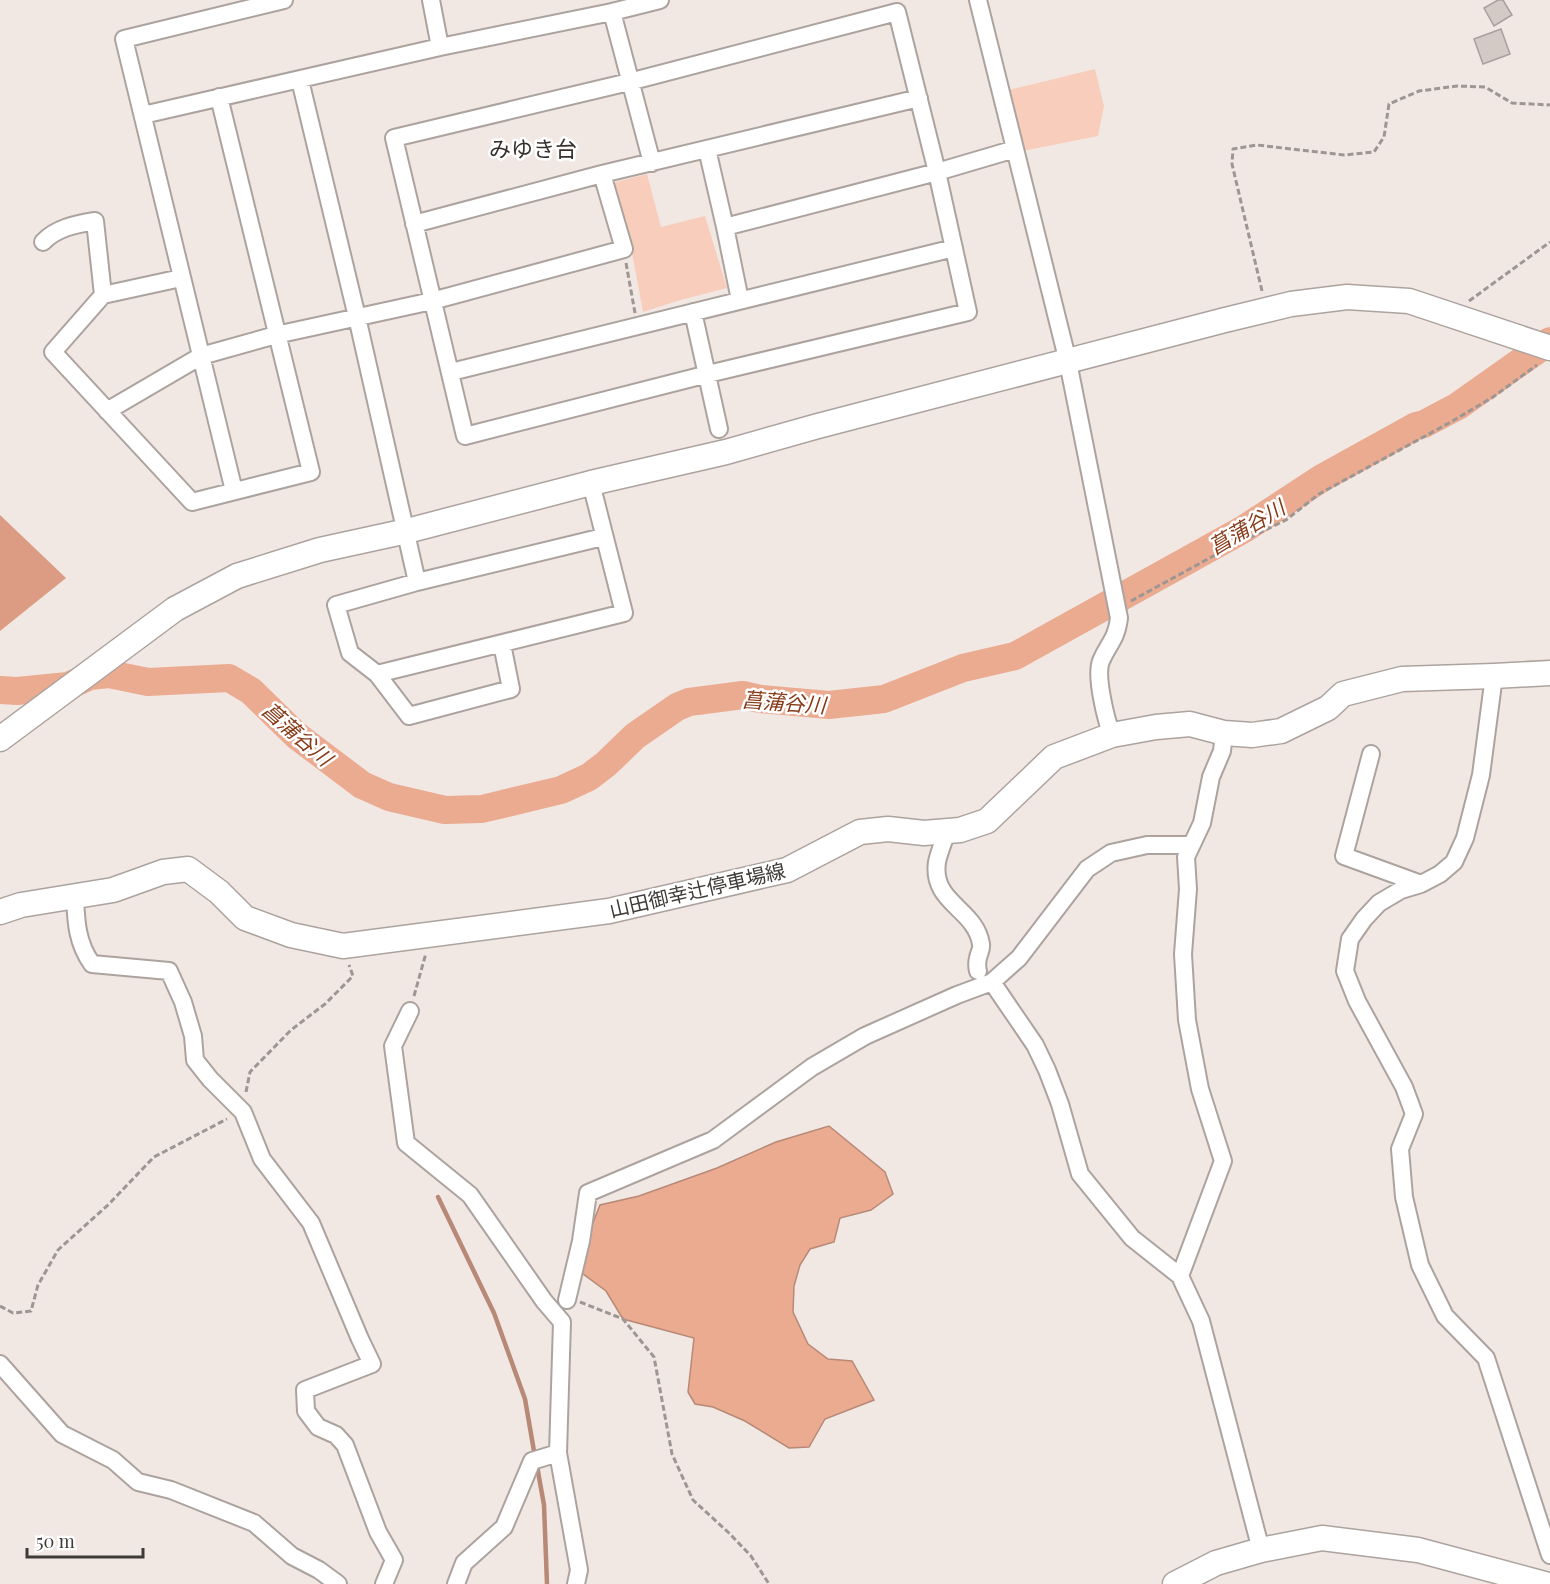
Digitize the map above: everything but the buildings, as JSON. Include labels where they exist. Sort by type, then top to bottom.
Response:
[{"type":"street","points":[[234,492],[124,39],[232,6],[284,0]]},
{"type":"street","points":[[431,0],[440,47]]},
{"type":"street","points":[[143,115],[440,47],[660,0]]},
{"type":"street","points":[[978,0],[1068,362],[1119,618],[1117,633],[1100,662],[1098,684],[1112,735]]},
{"type":"street","points":[[612,12],[652,163]]},
{"type":"street","points":[[897,12],[937,172],[968,312],[708,374],[465,436],[393,138],[629,82],[897,12]]},
{"type":"street","points":[[300,80],[407,531],[417,582]]},
{"type":"street","points":[[181,278],[103,295],[53,352],[192,502],[311,472],[219,98]]},
{"type":"street","points":[[414,224],[602,174],[919,98]]},
{"type":"street","points":[[707,148],[740,300]]},
{"type":"street","points":[[725,227],[937,172],[1015,149]]},
{"type":"street","points":[[107,411],[201,356],[276,335],[432,301],[624,249],[602,174]]},
{"type":"street","points":[[43,242],[51,233],[95,221],[103,295]]},
{"type":"street","points":[[451,372],[954,248]]},
{"type":"street","points":[[0,739],[175,609],[237,576],[320,549],[407,531],[591,483],[726,452],[1266,310],[1291,304],[1347,297],[1409,301],[1516,338],[1546,354]]},
{"type":"street","points":[[693,312],[719,429]]},
{"type":"street","points":[[377,674],[624,614],[591,483]]},
{"type":"street","points":[[501,644],[511,689],[409,716],[377,674],[350,653],[336,605],[417,582],[603,537]]},
{"type":"street","name":"山田御幸辻停車場線","points":[[0,912],[21,905],[113,890],[163,872],[188,869],[219,892],[245,918],[291,935],[343,946],[609,911],[786,870],[860,832],[888,829],[924,833],[960,830],[987,821],[1054,757],[1112,735],[1190,724],[1224,733],[1252,735],[1281,731],[1328,708],[1344,694],[1402,679],[1550,673]]},
{"type":"street","points":[[1494,676],[1481,775],[1465,838],[1454,862],[1440,874],[1421,884],[1401,890],[1379,903],[1350,939],[1345,971],[1357,1001],[1404,1087],[1414,1114],[1400,1149],[1404,1197],[1420,1265],[1445,1316],[1486,1358],[1550,1555]]},
{"type":"street","points":[[1180,1276],[1224,1161],[1200,1089],[1187,1020],[1183,954],[1188,889],[1186,857],[1202,823],[1211,777],[1222,751],[1224,733]]},
{"type":"street","points":[[1371,754],[1344,856],[1421,884]]},
{"type":"street","points":[[947,831],[937,862],[937,878],[941,891],[969,918],[976,932],[982,946],[977,959],[978,971]]},
{"type":"street","points":[[567,1300],[581,1241],[588,1192],[713,1140],[812,1067],[865,1036],[992,982],[1019,958],[1087,869],[1111,853],[1147,845],[1191,845]]},
{"type":"street","points":[[75,897],[76,923],[82,949],[92,964],[170,971],[194,1036],[195,1060],[210,1080],[243,1112],[262,1160],[311,1223],[372,1364],[305,1390],[306,1411],[318,1427],[336,1435],[345,1445],[378,1532],[394,1560],[384,1584]]},
{"type":"street","points":[[992,982],[1035,1045],[1047,1070],[1060,1104],[1080,1174],[1132,1238],[1180,1276],[1201,1321],[1261,1550]]},
{"type":"street","points":[[410,1011],[393,1046],[406,1143],[470,1195],[544,1301],[562,1322],[558,1454],[579,1570],[576,1584]]},
{"type":"street","points":[[0,1364],[62,1434],[112,1460],[138,1482],[171,1490],[254,1523],[291,1556],[319,1570],[338,1584]]},
{"type":"street","points":[[456,1584],[464,1563],[504,1527],[532,1461],[558,1454]]},
{"type":"street","points":[[1175,1584],[1216,1563],[1261,1550],[1322,1538],[1418,1550],[1545,1584]]},
{"type":"path","points":[[1266,310],[1232,164],[1233,149],[1257,145],[1344,155],[1374,152],[1384,137],[1389,104],[1419,91],[1457,86],[1485,87],[1512,103],[1550,105]]},
{"type":"path","points":[[1450,315],[1550,242]]},
{"type":"path","points":[[624,249],[637,326]]},
{"type":"path","points":[[1128,602],[1286,519],[1319,494],[1493,397],[1546,354]]},
{"type":"path","points":[[410,1011],[431,934]]},
{"type":"path","points":[[0,1306],[13,1313],[31,1311],[38,1285],[58,1250],[109,1204],[154,1157],[243,1112],[250,1072],[291,1030],[325,1004],[353,976],[343,946]]},
{"type":"path","points":[[567,1300],[588,1304],[623,1319],[654,1357],[672,1454],[693,1500],[751,1556],[769,1584]]},
{"type":"shaded area","points":[[1095,69],[1104,106],[1098,136],[1023,151],[1009,90]]},
{"type":"shaded area","points":[[647,174],[661,227],[705,216],[727,288],[643,312],[630,242],[612,183]]},
{"type":"shaded area","points":[[0,515],[66,578],[0,631]]},
{"type":"shaded area","points":[[829,1126],[885,1172],[893,1194],[871,1210],[840,1218],[834,1242],[810,1249],[800,1265],[794,1286],[793,1312],[808,1344],[828,1359],[852,1361],[874,1400],[825,1419],[809,1447],[789,1448],[745,1421],[713,1407],[695,1404],[688,1392],[694,1338],[623,1319],[606,1291],[575,1268],[600,1205],[639,1196],[717,1168],[776,1142]]},
{"type":"waterway","name":"菖蒲谷川","points":[[0,690],[17,691],[68,686],[90,676],[109,674],[148,682],[229,678],[251,691],[297,736],[362,785],[389,797],[445,810],[482,809],[561,790],[589,777],[635,736],[677,707],[689,702],[743,695],[760,699],[829,705],[884,699],[963,668],[1015,656],[1244,529],[1322,478],[1416,426],[1458,406],[1550,341]]},
{"type":"waterway","points":[[438,1197],[494,1313],[525,1399],[535,1457]]},
{"type":"waterway","points":[[537,1466],[544,1505],[547,1584]]},
{"type":"district","name":"みゆき台","points":[[533,148]]}]
